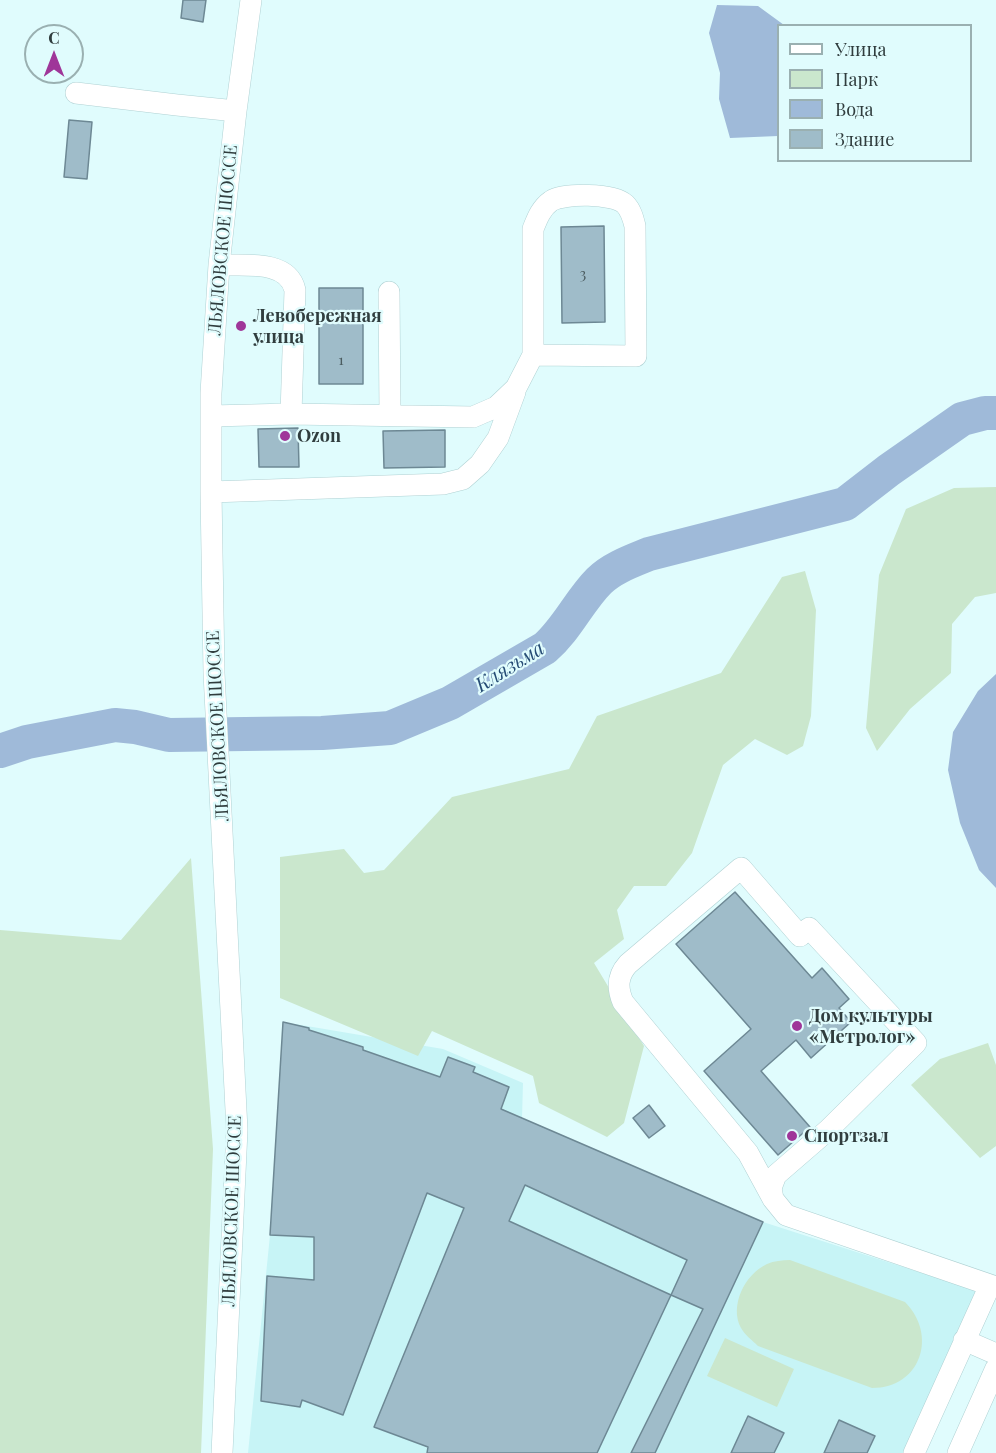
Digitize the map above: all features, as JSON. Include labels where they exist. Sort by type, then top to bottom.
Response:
[{"type":"street","name":"ЛЬЯЛОВСКОЕ ШОССЕ","points":[[222,1453],[237,1130],[214,673],[210,416],[219,265],[251,0]]},
{"type":"street","points":[[76,93],[236,111]]},
{"type":"street","points":[[210,492],[443,484],[463,480],[480,464],[498,438],[516,388],[532,355],[533,229],[540,212],[551,201],[567,197],[604,196],[625,204],[632,214],[635,226],[636,356],[532,355]]},
{"type":"street","points":[[219,265],[268,267],[287,274],[292,280],[295,290],[291,414]]},
{"type":"street","points":[[388,292],[390,415]]},
{"type":"street","points":[[210,416],[291,414],[473,417],[496,407],[516,388]]},
{"type":"street","points":[[773,1199],[771,1188],[776,1175],[828,1130],[916,1043],[809,928],[800,936],[741,868],[628,964],[621,972],[619,992],[623,1002],[748,1153],[773,1199],[786,1215],[993,1286],[964,1340],[915,1453]]},
{"type":"street","points":[[964,1340],[996,1354]]},
{"type":"street","points":[[958,1453],[996,1368]]},
{"type":"shaded area","points":[[283,1022],[443,1049],[523,1083],[522,1118],[763,1222],[978,1291],[907,1453],[248,1453],[270,1235]]},
{"type":"green space","points":[[996,487],[996,593],[975,597],[952,624],[951,673],[910,709],[877,751],[866,728],[879,575],[906,509],[954,488]]},
{"type":"green space","points":[[805,571],[816,610],[811,716],[803,746],[787,755],[755,739],[723,765],[692,853],[666,886],[634,886],[617,910],[624,939],[594,963],[644,1046],[624,1123],[607,1137],[539,1103],[533,1076],[432,1031],[418,1056],[280,998],[280,857],[344,849],[364,873],[384,870],[452,797],[569,769],[597,716],[721,673],[782,577]]},
{"type":"green space","points":[[191,858],[213,1149],[201,1453],[0,1453],[0,930],[121,940]]},
{"type":"green space","points":[[988,1043],[996,1065],[996,1146],[980,1158],[911,1085],[940,1059]]},
{"type":"green space","points":[[790,1260],[905,1302],[915,1315],[921,1329],[922,1344],[913,1369],[902,1379],[889,1386],[872,1388],[758,1346],[743,1331],[738,1319],[738,1301],[741,1292],[752,1275],[759,1269],[772,1262]]},
{"type":"green space","points":[[725,1338],[794,1369],[777,1407],[707,1376]]},
{"type":"water","points":[[717,5],[758,6],[783,24],[777,24],[777,136],[730,138],[719,99],[720,73],[709,33]]},
{"type":"water","points":[[996,674],[996,888],[979,870],[960,823],[948,770],[953,732],[978,691]]},
{"type":"building","points":[[183,0],[206,0],[203,22],[181,18]]},
{"type":"building","points":[[69,120],[92,122],[87,179],[64,177]]},
{"type":"building","points":[[604,226],[605,322],[562,323],[561,227]]},
{"type":"building","points":[[319,288],[363,288],[363,384],[319,384]]},
{"type":"building","points":[[298,428],[299,467],[259,467],[258,429]]},
{"type":"building","points":[[445,430],[445,467],[384,468],[383,431]]},
{"type":"building","name":"Дом культуры «Метролог»","points":[[735,892],[812,978],[822,968],[849,999],[839,1008],[851,1022],[811,1058],[796,1040],[761,1071],[810,1127],[778,1155],[704,1071],[751,1029],[676,944]]},
{"type":"building","points":[[283,1022],[309,1028],[309,1030],[363,1047],[363,1050],[440,1077],[448,1057],[475,1067],[473,1072],[509,1087],[501,1109],[763,1222],[655,1453],[631,1453],[703,1309],[671,1295],[597,1453],[427,1453],[428,1447],[374,1427],[464,1208],[427,1193],[343,1415],[302,1400],[300,1407],[261,1401],[267,1276],[314,1280],[314,1237],[270,1235]],"holes":[[[525,1185],[687,1260],[671,1295],[509,1221]]]},
{"type":"building","points":[[649,1105],[665,1126],[649,1138],[633,1118]]},
{"type":"building","points":[[748,1416],[784,1433],[774,1453],[731,1453]]},
{"type":"building","points":[[839,1420],[875,1436],[867,1453],[824,1453]]},
{"type":"waterway","name":"Клязьма","points":[[0,751],[27,742],[115,725],[169,735],[322,733],[390,728],[450,703],[545,648],[604,576],[629,562],[649,554],[845,504],[962,419],[985,413],[996,413]]},
{"type":"place","name":"Левобережная улица","points":[[241,326]]},
{"type":"place","name":"Ozon","points":[[285,436]]},
{"type":"place","name":"Дом культуры «Метролог»","points":[[797,1026]]},
{"type":"place","name":"Спортзал","points":[[792,1136]]}]
